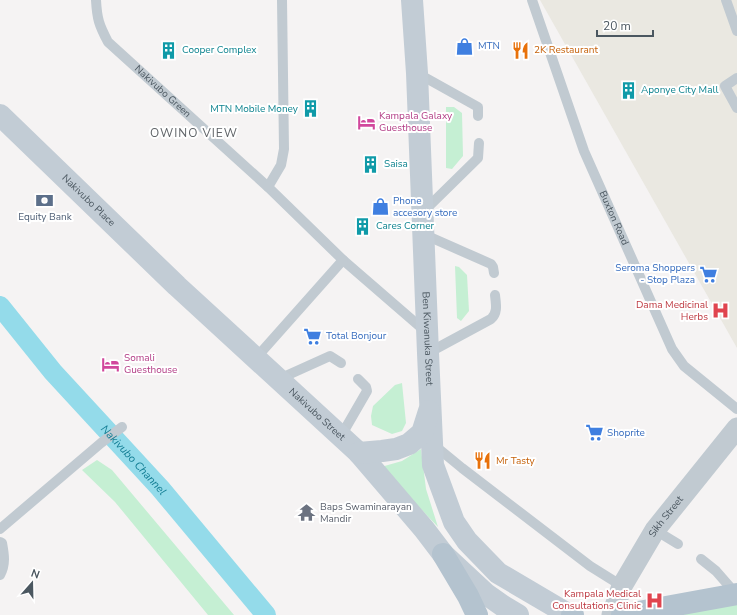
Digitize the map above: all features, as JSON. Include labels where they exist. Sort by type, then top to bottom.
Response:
[{"type":"main road","name":"Ben Kiwanuka Street","points":[[412,0],[417,73],[433,465],[454,522],[467,541],[498,573],[532,594],[572,615]]},
{"type":"main road","name":"Nakivubo Place","points":[[0,115],[178,286]]},
{"type":"main road","name":"Nakivubo Street","points":[[178,286],[359,453],[424,529],[443,554],[486,594],[514,613]]},
{"type":"main road","points":[[359,453],[396,449],[409,444],[422,433],[430,407]]},
{"type":"main road","points":[[443,554],[468,596],[477,615]]},
{"type":"main road","points":[[622,615],[737,594]]},
{"type":"street","name":"Sikh Street","points":[[612,615],[622,586],[655,530],[737,428]]},
{"type":"lane","name":"Nakivubo Green","points":[[96,0],[97,18],[108,42],[268,187],[427,343]]},
{"type":"lane","points":[[268,187],[281,165],[284,149],[282,0]]},
{"type":"lane","name":"Buxton Road","points":[[532,0],[584,151],[672,349],[684,366],[737,409]]},
{"type":"lane","points":[[726,0],[737,31]]},
{"type":"lane","points":[[417,73],[478,107],[478,116]]},
{"type":"lane","points":[[737,78],[725,86],[737,108]]},
{"type":"lane","points":[[479,143],[478,158],[422,224],[493,266],[494,273]]},
{"type":"lane","points":[[256,358],[343,260]]},
{"type":"lane","points":[[427,343],[494,316],[496,311],[495,295]]},
{"type":"lane","points":[[279,379],[330,356],[341,363]]},
{"type":"lane","points":[[341,436],[367,391],[366,387],[358,379]]},
{"type":"lane","points":[[0,529],[122,427]]},
{"type":"lane","points":[[432,443],[462,468],[590,566],[622,586]]},
{"type":"lane","points":[[655,530],[678,544]]},
{"type":"lane","points":[[0,542],[2,543],[4,555],[4,568],[0,575]]},
{"type":"lane","points":[[701,559],[716,571],[737,594]]},
{"type":"shaded area","points":[[540,0],[737,0],[737,348]]},
{"type":"green space","points":[[446,107],[454,107],[462,113],[463,156],[452,169],[446,168]]},
{"type":"green space","points":[[455,266],[459,267],[467,275],[469,311],[461,321],[457,318]]},
{"type":"green space","points":[[402,383],[406,423],[402,431],[392,434],[372,425],[371,416],[373,406],[395,385]]},
{"type":"green space","points":[[421,449],[426,489],[438,527],[381,467],[402,461]]},
{"type":"green space","points":[[97,460],[112,470],[234,615],[208,615],[115,502],[82,470]]},
{"type":"green space","points":[[737,604],[737,615],[664,615]]},
{"type":"waterway","name":"Nakivubo Channel","points":[[0,306],[53,372],[160,488],[266,615]]},
{"type":"place","name":"MTN","points":[[465,46]]},
{"type":"place","name":"Cooper Complex","points":[[169,50]]},
{"type":"place","name":"2K Restaurant","points":[[521,50]]},
{"type":"place","name":"Aponye City Mall","points":[[628,90]]},
{"type":"place","name":"MTN Mobile Money","points":[[311,109]]},
{"type":"place","name":"Kampala Galaxy Guesthouse","points":[[366,122]]},
{"type":"place","name":"Saisa","points":[[371,164]]},
{"type":"place","name":"Equity Bank","points":[[45,200]]},
{"type":"place","name":"Phone accesory store","points":[[380,207]]},
{"type":"place","name":"Cares Corner","points":[[363,226]]},
{"type":"place","name":"Seroma Shoppers - Stop Plaza","points":[[708,274]]},
{"type":"place","name":"Dama Medicinal Herbs","points":[[721,311]]},
{"type":"place","name":"Total Bonjour","points":[[313,336]]},
{"type":"place","name":"Somali Guesthouse","points":[[111,364]]},
{"type":"place","name":"Shoprite","points":[[594,433]]},
{"type":"place","name":"Mr Tasty","points":[[483,461]]},
{"type":"place","name":"Baps Swaminarayan Mandir","points":[[307,513]]},
{"type":"place","name":"Kampala Medical Consultations Clinic","points":[[654,600]]},
{"type":"district","name":"OWINO VIEW","points":[[194,133]]}]
